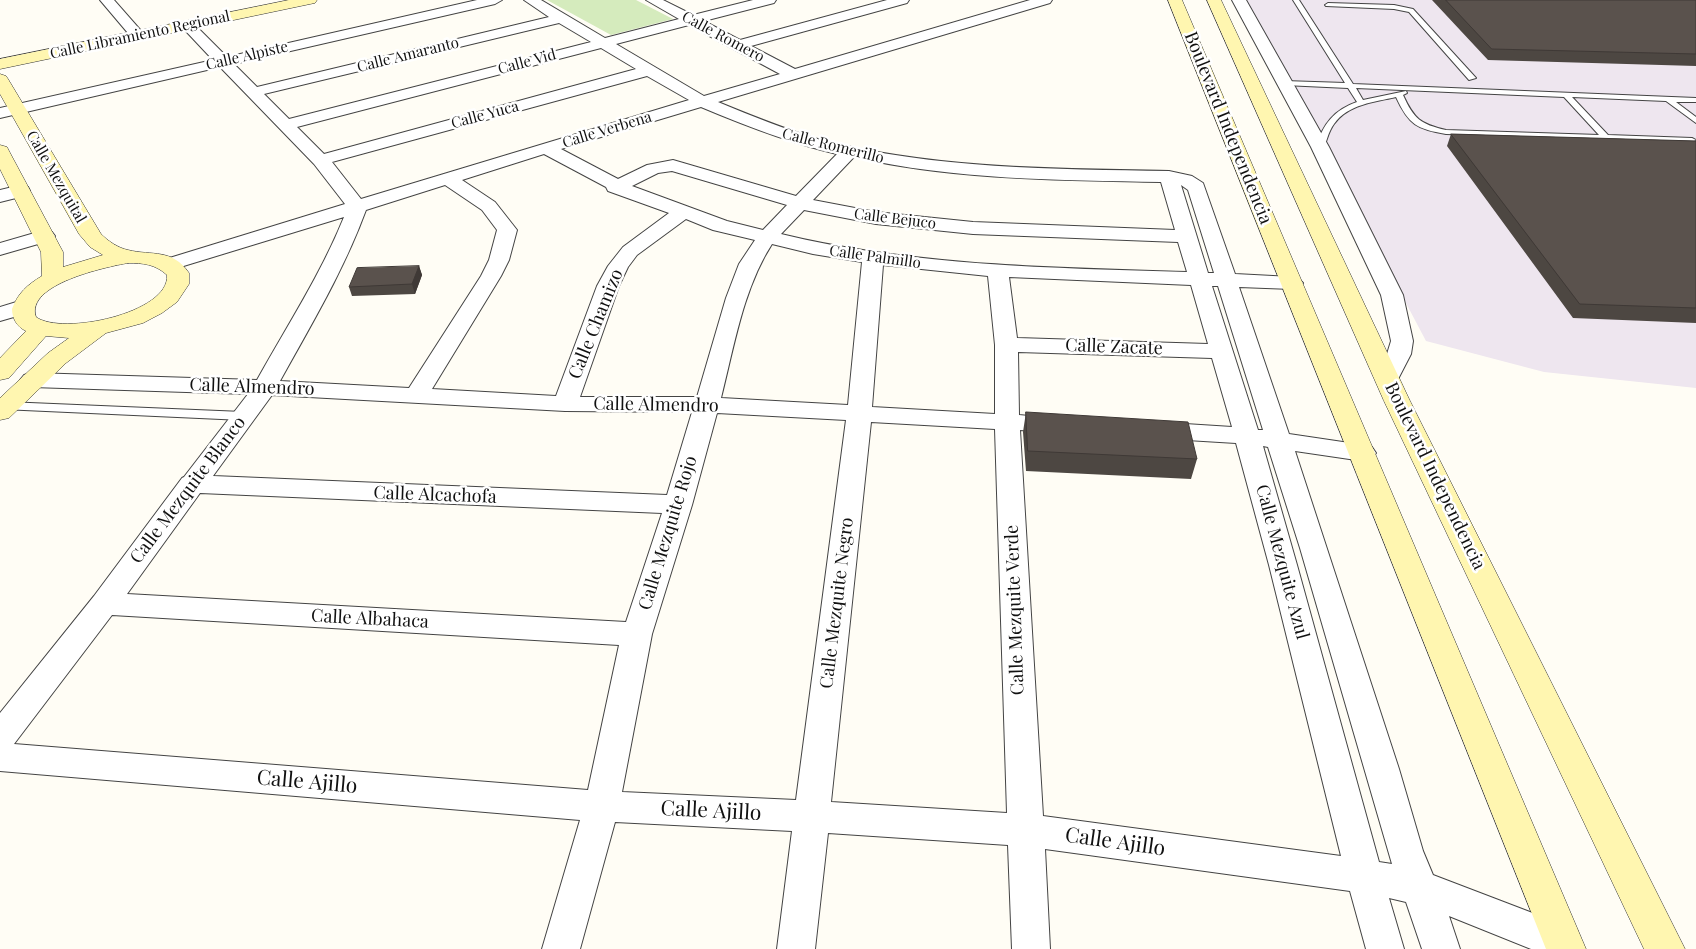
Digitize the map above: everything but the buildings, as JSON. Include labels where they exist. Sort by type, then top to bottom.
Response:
[{"type":"main road","name":"Calle Libramiento Regional","points":[[0,64],[263,0]]},
{"type":"main road","name":"Calle Libramiento Regional","points":[[0,54],[134,32],[188,26],[310,0]]},
{"type":"main road","name":"Boulevard Independencia","points":[[1175,0],[1363,453],[1564,946]]},
{"type":"main road","name":"Boulevard Independencia","points":[[1214,0],[1388,378],[1665,949]]},
{"type":"main road","name":"Calle Mezquital","points":[[0,80],[9,111],[92,239],[105,250],[128,257]]},
{"type":"main road","name":"Calle Mezquital","points":[[0,152],[52,252],[52,279]]},
{"type":"main road","points":[[128,257],[145,257],[170,264],[178,273],[178,284],[168,298],[150,310],[125,321],[97,329],[66,332],[40,329],[29,324],[24,316],[23,307],[28,298],[38,288],[76,268],[128,257]]},
{"type":"main road","points":[[5,362],[40,329]]},
{"type":"main road","points":[[3,409],[32,380],[97,329]]},
{"type":"street","points":[[108,0],[134,32]]},
{"type":"street","name":"Calle Alpiste","points":[[9,111],[495,0]]},
{"type":"street","name":"Calle Romerillo","points":[[531,0],[702,101],[728,114],[792,138],[848,153],[939,168],[994,172],[1169,176],[1186,180],[1196,187],[1211,278]]},
{"type":"street","name":"Calle Romero","points":[[653,0],[793,74]]},
{"type":"street","name":"Calle Vid","points":[[286,125],[768,0]]},
{"type":"street","points":[[738,45],[902,0]]},
{"type":"street","name":"Calle Verbena","points":[[170,264],[1019,3],[1045,0]]},
{"type":"street","points":[[1239,0],[1320,147],[1374,254],[1392,295],[1402,341],[1399,354],[1388,378]]},
{"type":"street","name":"Calle Amaranto","points":[[254,92],[561,18]]},
{"type":"street","points":[[188,26],[320,160],[347,191],[357,207]]},
{"type":"street","name":"Calle Yuca","points":[[320,160],[650,70]]},
{"type":"street","name":"Calle Palmillo","points":[[546,148],[584,172],[615,187],[682,213],[765,239],[873,258],[998,271],[1211,278],[1292,283]]},
{"type":"street","name":"Calle Mezquite Rojo","points":[[561,949],[602,806],[637,634],[678,506],[737,298],[750,264],[765,239],[848,153]]},
{"type":"street","name":"Calle Bejuco","points":[[615,187],[653,169],[673,165],[799,203],[876,218],[973,228],[1186,236]]},
{"type":"street","name":"Calle Mezquite Azul","points":[[1169,176],[1186,236],[1211,278],[1221,351],[1283,565],[1364,876],[1385,949]]},
{"type":"street","points":[[416,395],[500,260],[507,230],[500,216],[485,202],[447,178]]},
{"type":"street","points":[[0,196],[21,191]]},
{"type":"street","name":"Calle Mezquite Blanco","points":[[0,737],[104,604],[191,484],[265,387],[346,236],[357,207]]},
{"type":"street","name":"Calle Chamizo","points":[[565,404],[608,286],[618,266],[636,246],[682,213]]},
{"type":"street","points":[[0,249],[45,236]]},
{"type":"street","name":"Calle Mezquite Negro","points":[[796,949],[859,414],[873,258]]},
{"type":"street","name":"Calle Mezquite Verde","points":[[998,271],[1006,345],[1007,422],[1031,949]]},
{"type":"street","points":[[1211,278],[1280,440],[1376,750],[1405,851],[1420,886],[1441,949]]},
{"type":"street","points":[[0,314],[23,307]]},
{"type":"street","name":"Calle Zacate","points":[[1006,345],[1221,351]]},
{"type":"street","name":"Calle Almendro","points":[[32,380],[265,387],[565,404],[708,405],[1087,426]]},
{"type":"street","points":[[1127,429],[1247,436],[1363,453]]},
{"type":"street","name":"Calle Alcachofa","points":[[191,484],[678,506]]},
{"type":"street","name":"Calle Albahaca","points":[[104,604],[637,634]]},
{"type":"street","name":"Calle Ajillo","points":[[0,757],[602,806],[811,816],[1025,830],[1364,876],[1420,886],[1564,946]]},
{"type":"lane","points":[[1296,0],[1362,104]]},
{"type":"lane","points":[[1328,6],[1394,7],[1411,10],[1472,78]]},
{"type":"lane","points":[[1284,83],[1417,90],[1696,100]]},
{"type":"lane","points":[[1320,147],[1331,120],[1346,109],[1417,90]]},
{"type":"lane","points":[[1399,94],[1409,118],[1415,123],[1433,130],[1692,140]]},
{"type":"lane","points":[[1567,96],[1606,137]]},
{"type":"lane","points":[[1668,99],[1696,121]]},
{"type":"lane","points":[[3,409],[243,416]]},
{"type":"shaded area","points":[[1246,0],[1696,0],[1696,388],[1544,372],[1426,341]]},
{"type":"green space","points":[[547,0],[636,0],[673,19],[611,35]]}]
